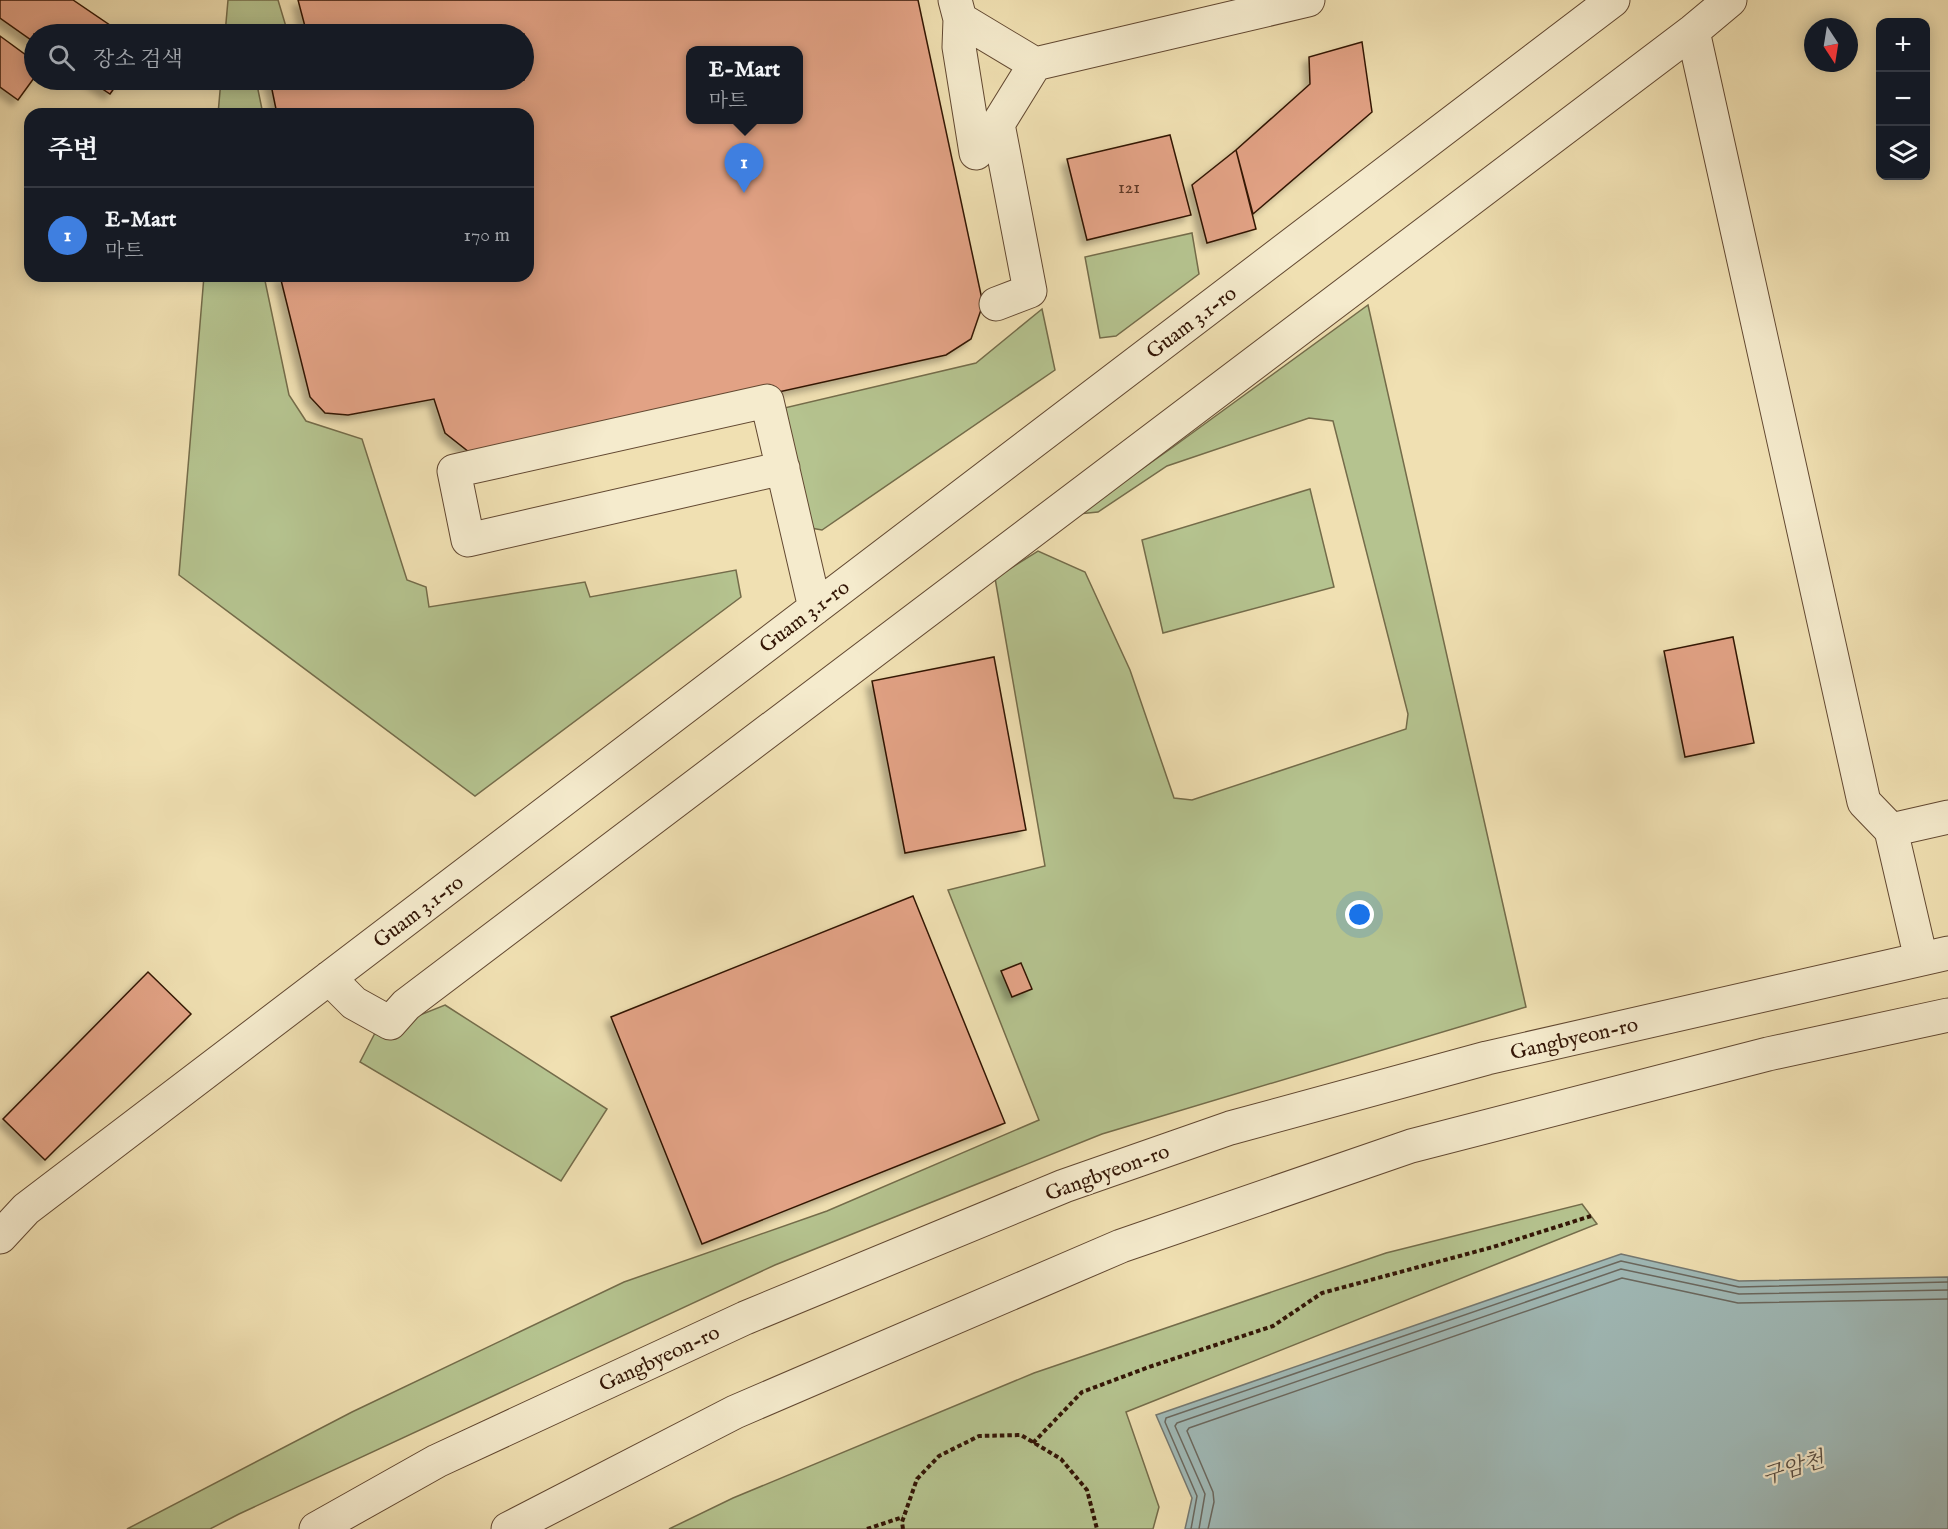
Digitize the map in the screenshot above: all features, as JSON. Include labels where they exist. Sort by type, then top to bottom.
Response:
[{"type":"street","points":[[996,304],[1029,291],[998,124],[1035,64],[1308,0]]},
{"type":"street","name":"Guam 3.1-ro","points":[[0,1237],[26,1209],[1613,0]]},
{"type":"street","points":[[328,978],[354,1003],[390,1023],[406,1005],[1693,31],[1730,0]]},
{"type":"street","points":[[957,9],[1035,64]]},
{"type":"street","points":[[957,9],[959,47],[976,153]]},
{"type":"street","points":[[1693,31],[1864,802],[1891,830],[1935,956]]},
{"type":"street","points":[[783,468],[468,540],[454,471],[768,400],[815,608]]},
{"type":"street","points":[[1891,830],[1948,817]]},
{"type":"street","name":"Gangbyeon-ro","points":[[316,1529],[437,1461],[745,1318],[1064,1186],[1230,1128],[1487,1058],[1935,956]]},
{"type":"street","points":[[508,1529],[735,1412],[1121,1246],[1411,1146],[1768,1054],[1948,1015]]},
{"type":"path","points":[[1033,1443],[1082,1392],[1273,1326],[1322,1293],[1493,1247],[1591,1216]]},
{"type":"path","points":[[903,1529],[903,1516],[917,1479],[939,1456],[979,1436],[1021,1435],[1061,1459],[1087,1490],[1097,1529]]},
{"type":"path","points":[[867,1529],[903,1516]]},
{"type":"green space","points":[[228,0],[278,0],[285,24],[226,24]]},
{"type":"green space","points":[[220,90],[258,90],[262,108],[219,108]]},
{"type":"green space","points":[[1192,233],[1199,274],[1116,336],[1100,338],[1085,257]]},
{"type":"green space","points":[[203,282],[265,282],[289,395],[306,421],[362,439],[407,580],[426,587],[429,607],[585,582],[590,597],[736,570],[741,597],[475,796],[179,575]]},
{"type":"green space","points":[[1368,305],[1526,1007],[1102,1134],[775,1265],[210,1529],[127,1529],[352,1412],[624,1282],[827,1211],[1039,1120],[948,890],[1045,866],[995,578],[1038,551],[1085,572],[1130,670],[1174,798],[1192,800],[1406,729],[1408,714],[1333,421],[1309,418],[1167,466],[1098,512],[1078,514]]},
{"type":"green space","points":[[1042,309],[1055,370],[822,530],[805,527],[780,409],[976,363]]},
{"type":"green space","points":[[1310,489],[1334,587],[1163,633],[1142,540]]},
{"type":"green space","points":[[445,1005],[607,1109],[561,1181],[360,1062],[375,1033]]},
{"type":"green space","points":[[1582,1204],[1597,1224],[1126,1412],[1159,1507],[1153,1529],[669,1529],[733,1498],[1034,1373],[1386,1253]]},
{"type":"water","name":"구암천","points":[[1621,1254],[1739,1281],[1948,1277],[1948,1529],[1185,1529],[1192,1498],[1156,1415]]},
{"type":"building","points":[[0,0],[73,0],[108,24],[24,24],[24,35],[0,18]]},
{"type":"building","points":[[298,0],[918,0],[983,304],[971,339],[946,355],[497,454],[469,452],[445,433],[434,399],[348,415],[325,413],[310,397],[281,282],[534,282],[534,108],[276,108],[272,90],[534,90],[534,24],[304,24]]},
{"type":"building","points":[[0,36],[24,54],[25,90],[18,100],[0,87]]},
{"type":"building","points":[[1362,42],[1372,112],[1253,214],[1236,150],[1310,84],[1309,57]]},
{"type":"building","points":[[1170,135],[1191,215],[1087,240],[1067,159]]},
{"type":"building","points":[[1236,150],[1256,229],[1207,243],[1192,185]]},
{"type":"building","points":[[1733,637],[1754,743],[1685,757],[1664,651]]},
{"type":"building","points":[[994,657],[1026,830],[905,853],[872,681]]},
{"type":"building","points":[[913,896],[1005,1123],[702,1244],[611,1017]]},
{"type":"building","points":[[1021,963],[1032,989],[1012,997],[1001,971]]},
{"type":"building","points":[[148,972],[191,1014],[45,1160],[3,1119]]},
{"type":"place","name":"E-Mart","points":[[744,193]]}]
